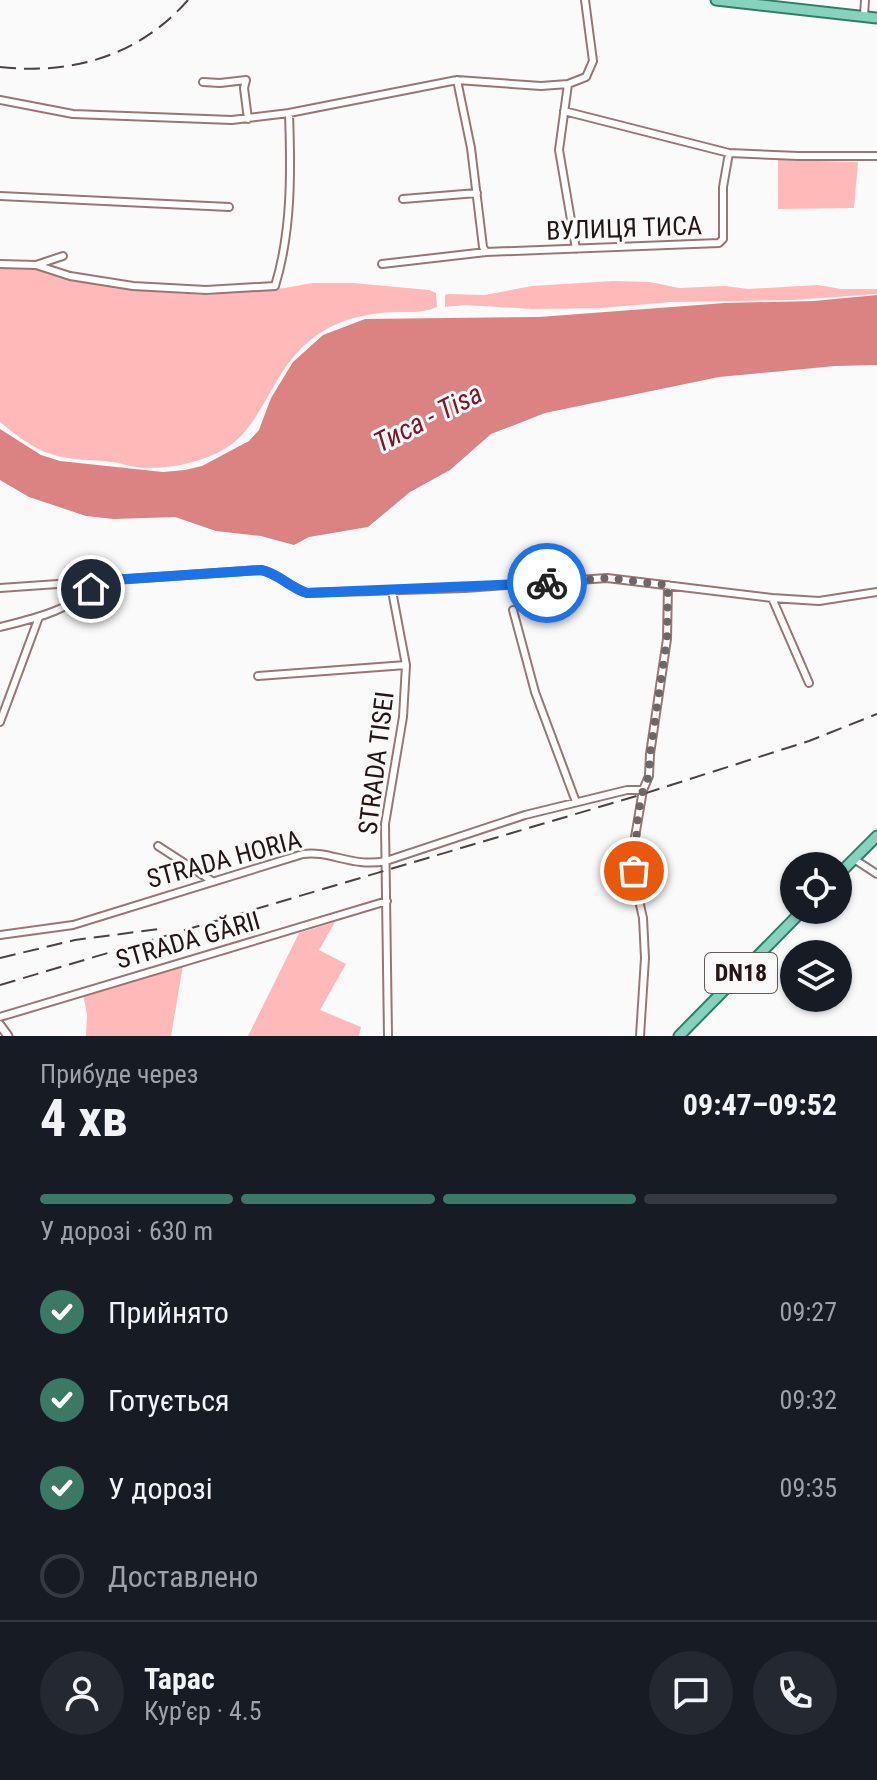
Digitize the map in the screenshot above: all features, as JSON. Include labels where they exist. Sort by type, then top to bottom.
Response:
[{"type":"main road","points":[[716,0],[877,18]]},
{"type":"main road","points":[[854,859],[877,836]]},
{"type":"main road","name":"DN18","points":[[679,1036],[789,924]]},
{"type":"street","points":[[0,100],[73,114],[248,119],[457,80],[541,86],[568,84],[586,77],[593,61],[585,0]]},
{"type":"street","points":[[864,16],[865,0]]},
{"type":"street","points":[[203,82],[246,80],[244,88],[248,119]]},
{"type":"street","points":[[457,80],[486,252]]},
{"type":"street","points":[[568,84],[559,150],[576,249]]},
{"type":"street","points":[[564,111],[729,153],[877,156]]},
{"type":"street","points":[[0,264],[36,265],[70,276],[147,287],[206,290],[275,286],[290,186],[289,113]]},
{"type":"street","name":"ВУЛИЦЯ ТИСА","points":[[382,264],[486,252],[652,243],[719,243],[723,239],[723,187],[729,153]]},
{"type":"street","points":[[403,199],[477,193]]},
{"type":"street","points":[[0,196],[229,207]]},
{"type":"street","points":[[36,265],[63,256]]},
{"type":"street","points":[[0,588],[264,570],[307,593],[607,578],[772,598],[829,601],[877,592]]},
{"type":"street","points":[[0,627],[39,617],[73,602],[87,594],[96,581]]},
{"type":"street","points":[[63,584],[70,587],[73,602]]},
{"type":"street","points":[[640,1036],[645,958],[634,857],[643,790],[649,776],[667,639],[668,585]]},
{"type":"street","name":"STRADA TISEI","points":[[388,1036],[387,807],[403,717],[406,665],[392,591]]},
{"type":"street","points":[[772,598],[809,683]]},
{"type":"street","points":[[513,610],[535,692],[576,802]]},
{"type":"street","points":[[0,722],[39,617]]},
{"type":"street","points":[[258,676],[406,665]]},
{"type":"street","name":"STRADA HORIA","points":[[0,935],[73,925],[308,853],[354,863],[386,861],[525,815],[627,790],[643,790]]},
{"type":"street","points":[[158,846],[212,881]]},
{"type":"street","points":[[854,859],[877,874]]},
{"type":"street","name":"STRADA GĂRII","points":[[0,1017],[387,901]]},
{"type":"street","points":[[0,1025],[8,1036]]},
{"type":"shaded area","points":[[778,160],[858,162],[854,208],[778,209]]},
{"type":"shaded area","points":[[0,267],[41,268],[131,290],[205,295],[312,283],[353,283],[429,290],[436,293],[437,307],[366,315],[329,328],[305,344],[293,357],[250,425],[229,446],[190,463],[136,467],[51,454],[31,445],[0,422]]},
{"type":"shaded area","points":[[650,282],[679,288],[725,286],[748,289],[818,285],[841,289],[877,289],[877,294],[793,300],[671,302],[600,308],[445,307],[445,295],[448,294],[485,295],[532,286]]},
{"type":"shaded area","points":[[335,922],[319,950],[346,964],[320,1010],[361,1027],[359,1036],[248,1036],[299,933]]},
{"type":"shaded area","points":[[183,965],[171,1036],[86,1036],[87,1015],[83,994]]},
{"type":"water","name":"Тиса - Tisa","points":[[877,295],[877,365],[719,377],[545,413],[491,434],[450,470],[410,492],[368,527],[309,537],[294,545],[261,536],[216,531],[175,517],[114,519],[86,516],[29,497],[0,480],[0,429],[41,455],[60,461],[163,472],[202,466],[249,441],[259,430],[271,398],[293,362],[323,335],[365,319],[539,317]]},
{"type":"railway","points":[[0,67],[53,68],[103,58],[148,35],[188,0]]},
{"type":"railway","points":[[0,985],[643,794],[809,741],[877,714]]},
{"type":"railway","points":[[0,958],[75,940],[159,929]]},
{"type":"way so far","points":[[547,583],[607,578],[668,585],[667,639],[649,776],[638,814],[634,871]]},
{"type":"route","points":[[91,589],[96,581],[261,570],[307,593],[547,583]]}]
